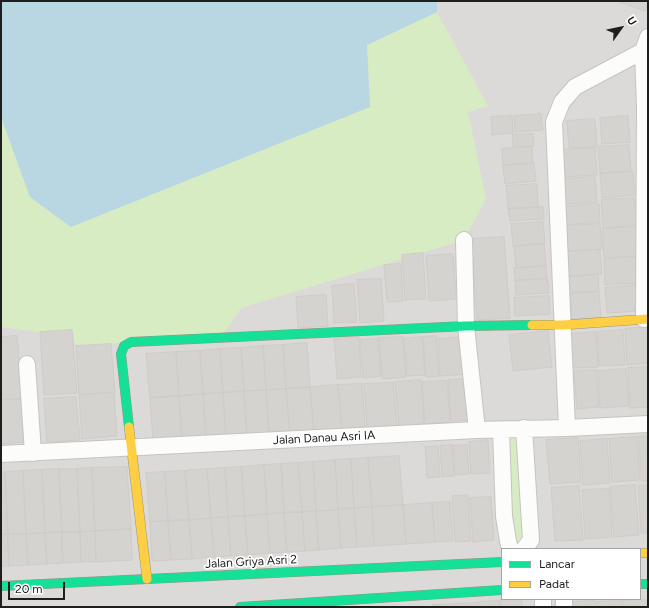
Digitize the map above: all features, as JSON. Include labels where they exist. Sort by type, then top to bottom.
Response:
[{"type":"street","points":[[147,579],[121,354],[126,344],[131,342],[466,326],[563,325],[646,319],[646,46]]},
{"type":"street","points":[[567,428],[554,122],[562,102],[575,87],[646,46]]},
{"type":"street","points":[[464,240],[466,326],[477,430]]},
{"type":"street","points":[[27,364],[33,453]]},
{"type":"street","name":"Jalan Danau Asri IA","points":[[1,454],[477,430],[648,424]]},
{"type":"street","points":[[524,428],[531,540],[525,548]]},
{"type":"street","points":[[501,430],[504,516],[510,548]]},
{"type":"street","name":"Jalan Griya Asri 2","points":[[1,586],[501,562]]},
{"type":"street","points":[[240,607],[296,605],[501,590]]},
{"type":"shaded area","points":[[1,1],[648,1],[648,607],[1,607]]},
{"type":"green space","points":[[437,12],[488,106],[468,112],[486,199],[464,240],[241,308],[221,338],[76,346],[72,330],[40,332],[1,327],[1,117],[30,197]]},
{"type":"green space","points":[[524,428],[531,540],[512,548],[510,548],[501,430]]},
{"type":"water","points":[[1,1],[437,1],[437,12],[367,45],[370,107],[71,227],[30,197],[1,117]]},
{"type":"building","points":[[617,1],[648,1],[648,4],[645,11]]},
{"type":"building","points":[[541,114],[543,130],[515,132],[514,116]]},
{"type":"building","points":[[512,116],[513,133],[492,135],[491,117]]},
{"type":"building","points":[[628,116],[630,142],[602,144],[600,118]]},
{"type":"building","points":[[595,119],[597,147],[569,148],[567,121]]},
{"type":"building","points":[[533,134],[534,146],[513,147],[512,135]]},
{"type":"building","points":[[629,145],[631,171],[600,173],[598,147]]},
{"type":"building","points":[[532,147],[533,163],[503,165],[502,149]]},
{"type":"building","points":[[595,148],[597,175],[563,177],[561,150]]},
{"type":"building","points":[[534,163],[536,181],[505,184],[503,166]]},
{"type":"building","points":[[633,172],[635,195],[602,198],[600,174]]},
{"type":"building","points":[[595,177],[597,202],[565,204],[564,179]]},
{"type":"building","points":[[537,184],[538,207],[508,209],[506,186]]},
{"type":"building","points":[[634,198],[637,225],[603,228],[601,200]]},
{"type":"building","points":[[599,204],[600,222],[566,225],[564,206]]},
{"type":"building","points":[[543,207],[544,219],[510,221],[508,209]]},
{"type":"building","points":[[543,222],[545,243],[513,246],[511,224]]},
{"type":"building","points":[[600,224],[602,249],[568,251],[566,226]]},
{"type":"building","points":[[636,227],[638,256],[604,258],[602,229]]},
{"type":"building","points":[[504,237],[510,318],[477,320],[471,239]]},
{"type":"building","points":[[544,244],[546,266],[516,268],[514,247]]},
{"type":"building","points":[[600,250],[602,274],[569,276],[567,252]]},
{"type":"building","points":[[423,253],[426,299],[405,300],[402,255]]},
{"type":"building","points":[[453,254],[456,299],[429,301],[426,256]]},
{"type":"building","points":[[637,257],[639,283],[605,285],[604,260]]},
{"type":"building","points":[[401,264],[403,301],[387,302],[384,265]]},
{"type":"building","points":[[546,266],[547,278],[515,280],[514,268]]},
{"type":"building","points":[[598,275],[599,291],[569,293],[568,277]]},
{"type":"building","points":[[381,279],[384,321],[360,323],[357,280]]},
{"type":"building","points":[[548,279],[549,293],[516,295],[515,281]]},
{"type":"building","points":[[354,284],[357,322],[334,323],[332,286]]},
{"type":"building","points":[[637,285],[639,311],[607,313],[605,288]]},
{"type":"building","points":[[599,292],[601,317],[572,319],[570,294]]},
{"type":"building","points":[[326,295],[328,326],[298,328],[296,297]]},
{"type":"building","points":[[549,296],[550,314],[515,316],[514,298]]},
{"type":"building","points":[[648,327],[648,363],[627,365],[625,329]]},
{"type":"building","points":[[72,330],[77,393],[44,395],[40,332]]},
{"type":"building","points":[[623,330],[625,365],[599,366],[597,332]]},
{"type":"building","points":[[548,331],[552,367],[513,371],[509,335]]},
{"type":"building","points":[[596,332],[598,367],[573,368],[571,334]]},
{"type":"building","points":[[17,336],[22,399],[1,400],[1,337]]},
{"type":"building","points":[[436,336],[439,376],[426,377],[423,337]]},
{"type":"building","points":[[359,337],[361,377],[337,379],[334,339]]},
{"type":"building","points":[[403,337],[406,377],[382,379],[379,338]]},
{"type":"building","points":[[422,337],[425,375],[407,376],[404,339]]},
{"type":"building","points":[[464,337],[467,374],[440,376],[438,339]]},
{"type":"building","points":[[378,339],[381,376],[363,378],[360,340]]},
{"type":"building","points":[[307,343],[310,387],[286,389],[283,345]]},
{"type":"building","points":[[111,344],[115,392],[79,395],[76,346]]},
{"type":"building","points":[[283,345],[286,389],[266,390],[263,346]]},
{"type":"building","points":[[263,346],[266,390],[244,391],[241,348]]},
{"type":"building","points":[[241,348],[244,391],[223,393],[220,349]]},
{"type":"building","points":[[220,349],[223,393],[203,394],[200,351]]},
{"type":"building","points":[[200,351],[203,394],[179,396],[176,352]]},
{"type":"building","points":[[176,352],[179,396],[150,398],[146,354]]},
{"type":"building","points":[[648,367],[648,407],[630,408],[628,368]]},
{"type":"building","points":[[626,369],[629,406],[600,408],[598,371]]},
{"type":"building","points":[[596,370],[599,407],[577,409],[574,371]]},
{"type":"building","points":[[468,379],[471,420],[451,421],[448,380]]},
{"type":"building","points":[[421,380],[424,424],[399,426],[395,382]]},
{"type":"building","points":[[447,381],[450,422],[425,424],[422,382]]},
{"type":"building","points":[[393,383],[397,426],[367,428],[364,384]]},
{"type":"building","points":[[362,384],[365,427],[342,429],[338,385]]},
{"type":"building","points":[[338,385],[342,429],[314,431],[310,387]]},
{"type":"building","points":[[310,387],[314,431],[290,432],[286,389]]},
{"type":"building","points":[[286,389],[290,432],[269,433],[266,390]]},
{"type":"building","points":[[266,390],[269,433],[247,435],[244,391]]},
{"type":"building","points":[[244,391],[247,435],[226,436],[223,393]]},
{"type":"building","points":[[114,393],[117,436],[82,439],[79,395]]},
{"type":"building","points":[[223,393],[226,436],[206,438],[203,394]]},
{"type":"building","points":[[203,394],[206,438],[182,439],[179,396]]},
{"type":"building","points":[[179,396],[182,439],[153,441],[150,398]]},
{"type":"building","points":[[76,397],[80,440],[47,442],[44,399]]},
{"type":"building","points":[[22,399],[25,442],[1,444],[1,400]]},
{"type":"building","points":[[639,436],[648,436],[648,481],[642,481]]},
{"type":"building","points":[[637,437],[640,480],[612,482],[609,439]]},
{"type":"building","points":[[578,438],[581,482],[550,484],[546,440]]},
{"type":"building","points":[[607,439],[610,483],[583,485],[580,441]]},
{"type":"building","points":[[488,440],[490,473],[471,474],[469,442]]},
{"type":"building","points":[[452,445],[454,476],[442,477],[440,446]]},
{"type":"building","points":[[467,445],[469,474],[455,475],[453,446]]},
{"type":"building","points":[[438,446],[440,477],[427,478],[425,447]]},
{"type":"building","points":[[399,456],[403,505],[372,507],[368,458]]},
{"type":"building","points":[[368,458],[372,507],[354,508],[351,459]]},
{"type":"building","points":[[351,459],[354,508],[338,510],[335,460]]},
{"type":"building","points":[[335,460],[338,510],[316,511],[313,462]]},
{"type":"building","points":[[313,462],[316,511],[302,512],[298,463]]},
{"type":"building","points":[[298,463],[302,512],[284,513],[281,464]]},
{"type":"building","points":[[281,464],[284,513],[267,514],[264,465]]},
{"type":"building","points":[[264,465],[267,514],[245,516],[241,467]]},
{"type":"building","points":[[127,467],[131,529],[95,531],[92,468]]},
{"type":"building","points":[[241,467],[245,516],[228,517],[225,468]]},
{"type":"building","points":[[92,468],[95,531],[80,532],[77,469]]},
{"type":"building","points":[[225,468],[228,517],[211,518],[207,469]]},
{"type":"building","points":[[59,469],[62,532],[45,533],[42,470]]},
{"type":"building","points":[[59,469],[77,469],[80,532],[62,532]]},
{"type":"building","points":[[207,469],[211,518],[189,520],[185,471]]},
{"type":"building","points":[[42,470],[45,533],[26,534],[23,471]]},
{"type":"building","points":[[23,471],[26,534],[8,534],[5,472]]},
{"type":"building","points":[[185,471],[189,520],[168,521],[165,472]]},
{"type":"building","points":[[1,472],[5,472],[8,534],[1,535]]},
{"type":"building","points":[[165,472],[168,521],[150,522],[146,473]]},
{"type":"building","points":[[635,485],[639,535],[614,537],[610,487]]},
{"type":"building","points":[[648,485],[648,533],[641,533],[638,486]]},
{"type":"building","points":[[579,486],[583,540],[555,541],[551,488]]},
{"type":"building","points":[[609,489],[612,537],[585,539],[582,490]]},
{"type":"building","points":[[468,495],[471,541],[455,542],[452,496]]},
{"type":"building","points":[[491,497],[494,540],[473,542],[470,498]]},
{"type":"building","points":[[450,502],[453,541],[435,542],[432,503]]},
{"type":"building","points":[[432,503],[435,542],[406,544],[403,505]]},
{"type":"building","points":[[403,505],[406,544],[374,546],[372,507]]},
{"type":"building","points":[[372,507],[374,546],[357,547],[354,508]]},
{"type":"building","points":[[354,508],[357,547],[341,548],[338,510]]},
{"type":"building","points":[[338,510],[341,548],[319,550],[316,511]]},
{"type":"building","points":[[316,511],[319,550],[305,551],[302,512]]},
{"type":"building","points":[[302,512],[305,551],[287,552],[284,513]]},
{"type":"building","points":[[284,513],[287,552],[270,553],[267,514]]},
{"type":"building","points":[[267,514],[270,553],[248,555],[245,516]]},
{"type":"building","points":[[245,516],[248,555],[231,556],[228,517]]},
{"type":"building","points":[[228,517],[231,556],[214,557],[211,518]]},
{"type":"building","points":[[211,518],[214,557],[192,559],[189,520]]},
{"type":"building","points":[[189,520],[192,559],[171,560],[168,521]]},
{"type":"building","points":[[168,521],[171,560],[152,561],[150,522]]},
{"type":"building","points":[[131,529],[132,560],[96,562],[95,531]]},
{"type":"building","points":[[95,531],[96,562],[81,562],[80,532]]},
{"type":"building","points":[[62,532],[80,532],[81,562],[63,563]]},
{"type":"building","points":[[62,532],[63,563],[47,564],[45,533]]},
{"type":"building","points":[[45,533],[47,564],[28,565],[26,534]]},
{"type":"building","points":[[8,534],[26,534],[28,565],[9,566]]},
{"type":"building","points":[[8,534],[9,566],[1,566],[1,535]]},
{"type":"building","points":[[500,600],[522,600],[522,607],[501,607]]},
{"type":"building","points":[[646,600],[647,607],[623,607],[622,601]]},
{"type":"building","points":[[499,601],[500,607],[478,607],[478,602]]},
{"type":"building","points":[[595,601],[596,607],[572,607],[572,602]]},
{"type":"building","points":[[621,601],[621,607],[598,607],[597,602]]},
{"type":"building","points":[[477,603],[477,607],[456,607],[455,604]]},
{"type":"building","points":[[454,604],[454,607],[432,607],[432,605]]},
{"type":"traffic: fast","points":[[129,427],[121,354],[124,346],[131,342],[466,326],[532,325]]},
{"type":"traffic: fast","points":[[1,586],[501,562]]},
{"type":"traffic: fast","points":[[641,584],[648,584]]},
{"type":"traffic: fast","points":[[240,607],[501,590]]},
{"type":"traffic: slow","points":[[532,325],[563,325],[648,319]]},
{"type":"traffic: slow","points":[[129,427],[147,579]]},
{"type":"traffic: slow","points":[[641,553],[648,553]]}]
